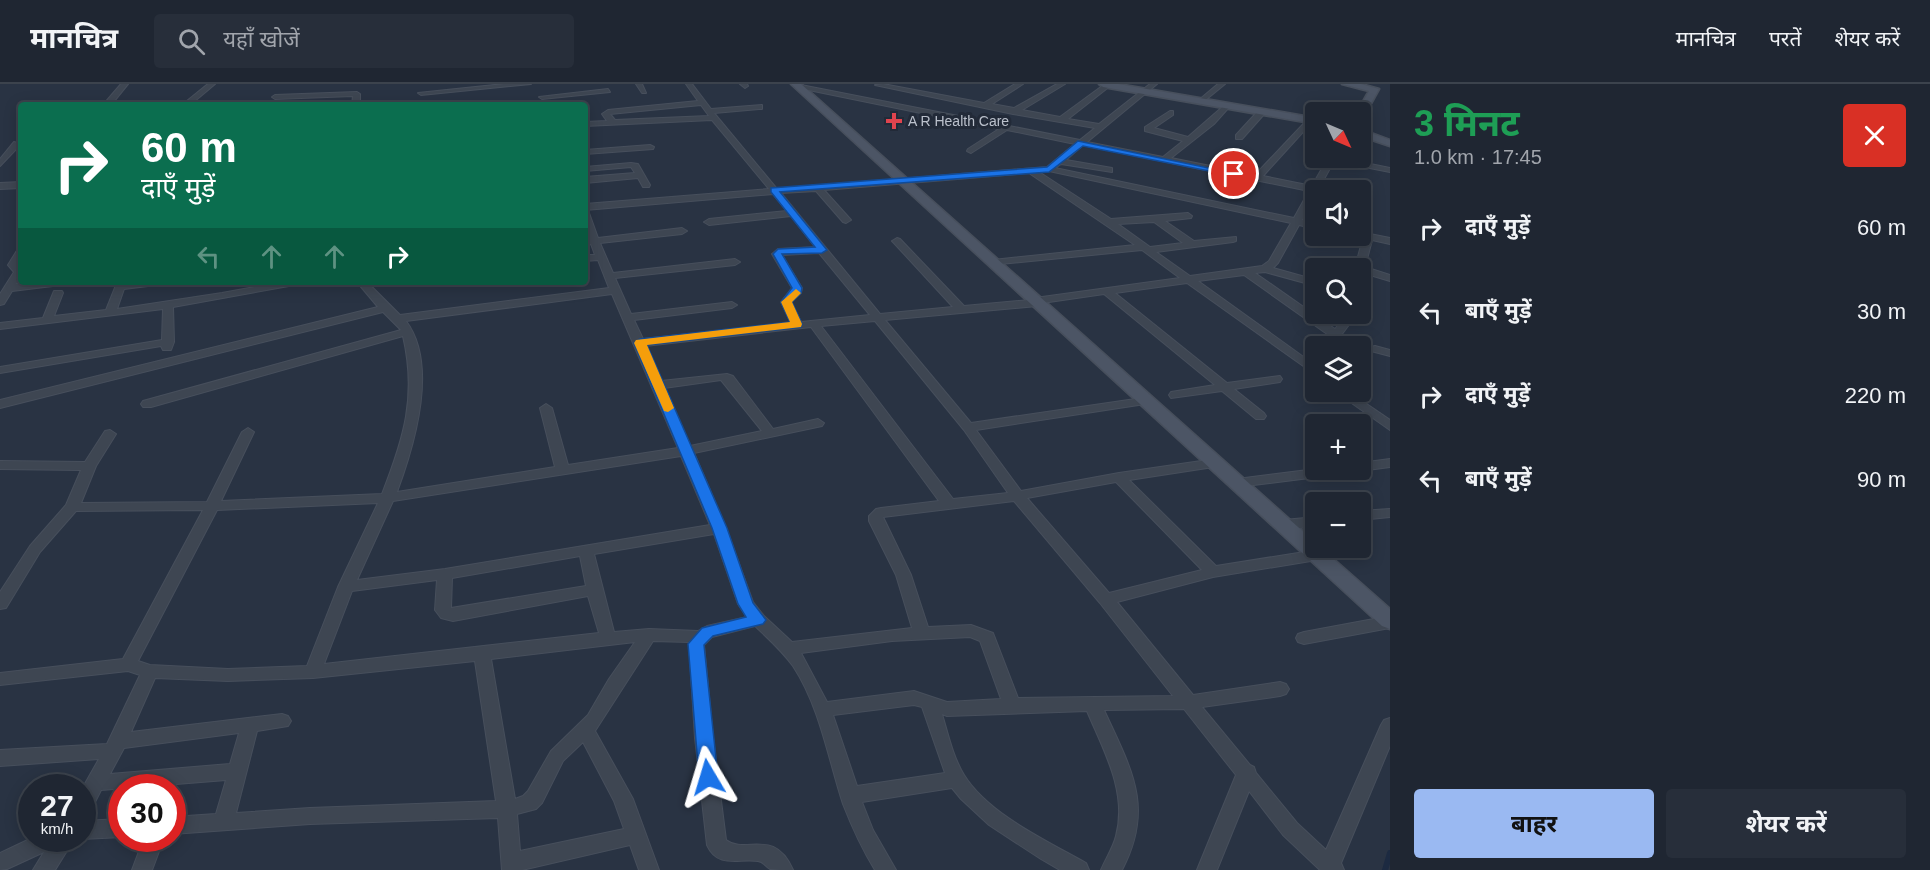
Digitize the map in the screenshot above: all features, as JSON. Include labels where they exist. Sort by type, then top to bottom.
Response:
[{"type":"street","points":[[110,102],[125,84]]},
{"type":"street","points":[[190,102],[212,84]]},
{"type":"street","points":[[421,93],[528,84]]},
{"type":"street","points":[[639,84],[644,92]]},
{"type":"street","points":[[689,84],[711,114],[968,427],[1017,496],[1106,599],[1290,828],[1331,868],[1390,725]]},
{"type":"street","points":[[984,106],[1020,84]]},
{"type":"street","points":[[1013,112],[1062,84]]},
{"type":"street","points":[[1049,169],[1154,84]]},
{"type":"street","points":[[1201,101],[1222,84]]},
{"type":"street","points":[[1346,84],[1374,89],[1367,102]]},
{"type":"street","points":[[796,85],[1305,187]]},
{"type":"street","points":[[796,85],[1305,544]]},
{"type":"street","points":[[852,97],[879,85],[1101,127]]},
{"type":"street","points":[[1061,120],[1110,85],[1305,120]]},
{"type":"street","points":[[299,87],[358,86],[356,102]]},
{"type":"street","points":[[544,102],[540,94],[608,91]]},
{"type":"street","points":[[275,97],[357,94]]},
{"type":"street","points":[[933,113],[956,100]]},
{"type":"street","points":[[614,123],[606,114],[608,112],[703,103]]},
{"type":"street","points":[[1164,160],[1190,140],[1227,105]]},
{"type":"street","points":[[588,124],[711,114],[759,107]]},
{"type":"street","points":[[976,122],[998,109]]},
{"type":"street","points":[[1170,112],[1148,129],[1190,140]]},
{"type":"street","points":[[1239,137],[1262,112]]},
{"type":"street","points":[[971,151],[1005,128]]},
{"type":"street","points":[[1257,178],[1305,128]]},
{"type":"street","points":[[1371,136],[1390,143]]},
{"type":"street","points":[[0,145],[18,142]]},
{"type":"street","points":[[0,164],[18,143]]},
{"type":"street","points":[[588,152],[650,147]]},
{"type":"street","points":[[1060,161],[1109,170]]},
{"type":"street","points":[[588,169],[635,166],[646,185]]},
{"type":"street","points":[[1371,166],[1390,170]]},
{"type":"street","points":[[588,207],[1049,169],[1305,224]]},
{"type":"street","points":[[1031,171],[1109,222],[1305,362]]},
{"type":"street","points":[[588,180],[640,175]]},
{"type":"street","points":[[0,198],[5,186]]},
{"type":"street","points":[[817,187],[846,220]]},
{"type":"street","points":[[640,343],[797,324],[878,319],[1036,302],[1188,279],[1248,273],[1264,269],[1274,263],[1305,206]]},
{"type":"street","points":[[709,222],[793,213]]},
{"type":"street","points":[[1109,222],[1188,216]]},
{"type":"street","points":[[1156,219],[1193,244]]},
{"type":"street","points":[[589,241],[682,231]]},
{"type":"street","points":[[1371,237],[1390,241]]},
{"type":"street","points":[[993,263],[1233,239]]},
{"type":"street","points":[[589,241],[602,256],[629,317],[719,528],[746,604],[758,620],[772,630],[789,649],[822,709],[863,830],[886,870]]},
{"type":"street","points":[[897,241],[962,310]]},
{"type":"street","points":[[797,324],[786,302],[797,291],[797,288],[777,254],[778,252],[822,250]]},
{"type":"street","points":[[18,256],[13,265],[18,271]]},
{"type":"street","points":[[588,258],[602,256]]},
{"type":"street","points":[[611,276],[735,262]]},
{"type":"street","points":[[1264,269],[1305,281]]},
{"type":"street","points":[[1371,272],[1390,278]]},
{"type":"street","points":[[0,302],[18,273]]},
{"type":"street","points":[[1248,273],[1336,335],[1344,324]]},
{"type":"street","points":[[110,313],[121,285]]},
{"type":"street","points":[[0,326],[168,306],[246,287],[266,285]]},
{"type":"street","points":[[313,672],[346,587],[386,498],[410,431],[416,395],[415,363],[407,332],[398,319],[365,285]]},
{"type":"street","points":[[8,288],[60,288],[47,320]]},
{"type":"street","points":[[398,319],[617,290]]},
{"type":"street","points":[[1106,291],[1260,416]]},
{"type":"street","points":[[629,317],[732,305]]},
{"type":"street","points":[[165,362],[168,342],[168,306]]},
{"type":"street","points":[[0,404],[385,308]]},
{"type":"street","points":[[813,323],[950,504]]},
{"type":"street","points":[[147,404],[407,332]]},
{"type":"street","points":[[0,370],[168,342]]},
{"type":"street","points":[[1375,349],[1390,353]]},
{"type":"street","points":[[658,386],[723,376],[729,379],[771,434]]},
{"type":"street","points":[[1175,395],[1276,379]]},
{"type":"street","points":[[968,427],[1145,400]]},
{"type":"street","points":[[1356,402],[1390,426]]},
{"type":"street","points":[[546,408],[562,469]]},
{"type":"street","points":[[72,507],[212,506],[386,498],[686,451],[818,423]]},
{"type":"street","points":[[128,665],[212,506],[248,432]]},
{"type":"street","points":[[0,603],[5,589],[35,549],[72,507],[88,466],[110,434]]},
{"type":"street","points":[[921,632],[915,603],[904,574],[876,521],[876,516],[881,512],[1017,496],[1119,477],[1215,463]]},
{"type":"street","points":[[1371,466],[1390,463]]},
{"type":"street","points":[[0,465],[88,466]]},
{"type":"street","points":[[1237,483],[1305,474]]},
{"type":"street","points":[[1119,477],[1213,572]]},
{"type":"street","points":[[1371,515],[1390,513]]},
{"type":"street","points":[[1284,525],[1305,522]]},
{"type":"street","points":[[346,587],[445,574],[719,528]]},
{"type":"street","points":[[586,551],[594,590],[608,638]]},
{"type":"street","points":[[1106,599],[1213,572],[1305,557]]},
{"type":"street","points":[[1320,558],[1390,621]]},
{"type":"street","points":[[445,574],[443,610],[453,615],[594,590]]},
{"type":"street","points":[[758,620],[707,632],[696,644],[704,738],[717,845],[724,852],[732,855],[757,851],[768,854],[783,870]]},
{"type":"street","points":[[1304,638],[1390,621]]},
{"type":"street","points":[[789,649],[921,632],[971,631],[987,637],[1012,705]]},
{"type":"street","points":[[0,679],[128,665],[150,670],[228,675],[313,672],[608,638],[649,635],[700,637]]},
{"type":"street","points":[[186,825],[398,811],[507,809],[529,803],[535,797],[557,756],[594,720],[615,684],[649,635]]},
{"type":"street","points":[[482,654],[507,809],[512,866],[637,835]]},
{"type":"street","points":[[96,783],[150,670]]},
{"type":"street","points":[[822,709],[914,698],[947,709],[1012,705],[1189,702],[1280,689]]},
{"type":"street","points":[[929,703],[957,779],[966,794],[982,809],[1079,870]]},
{"type":"street","points":[[1092,703],[1119,767],[1126,792],[1130,821],[1123,850],[1111,870]]},
{"type":"street","points":[[0,758],[115,746],[282,721]]},
{"type":"street","points":[[224,822],[250,725]]},
{"type":"street","points":[[585,730],[623,799],[649,870]]},
{"type":"street","points":[[96,783],[239,771]]},
{"type":"street","points":[[1207,870],[1247,772]]},
{"type":"street","points":[[852,795],[957,779]]},
{"type":"street","points":[[0,862],[22,852]]},
{"type":"street","points":[[43,870],[55,852]]},
{"type":"street","points":[[142,870],[149,852]]},
{"type":"waterway","points":[[1385,870],[1390,853]]},
{"type":"slow traffic","points":[[668,408],[640,343],[797,324],[786,305],[789,298],[796,293]]},
{"type":"place","name":"A R Health Care","points":[[894,121]]},
{"type":"route","points":[[708,777],[696,644],[707,632],[758,620],[746,604],[719,528],[640,343],[797,324],[786,305],[797,288],[777,254],[785,250],[822,250],[774,190],[1049,169],[1081,143],[1234,174]]}]
